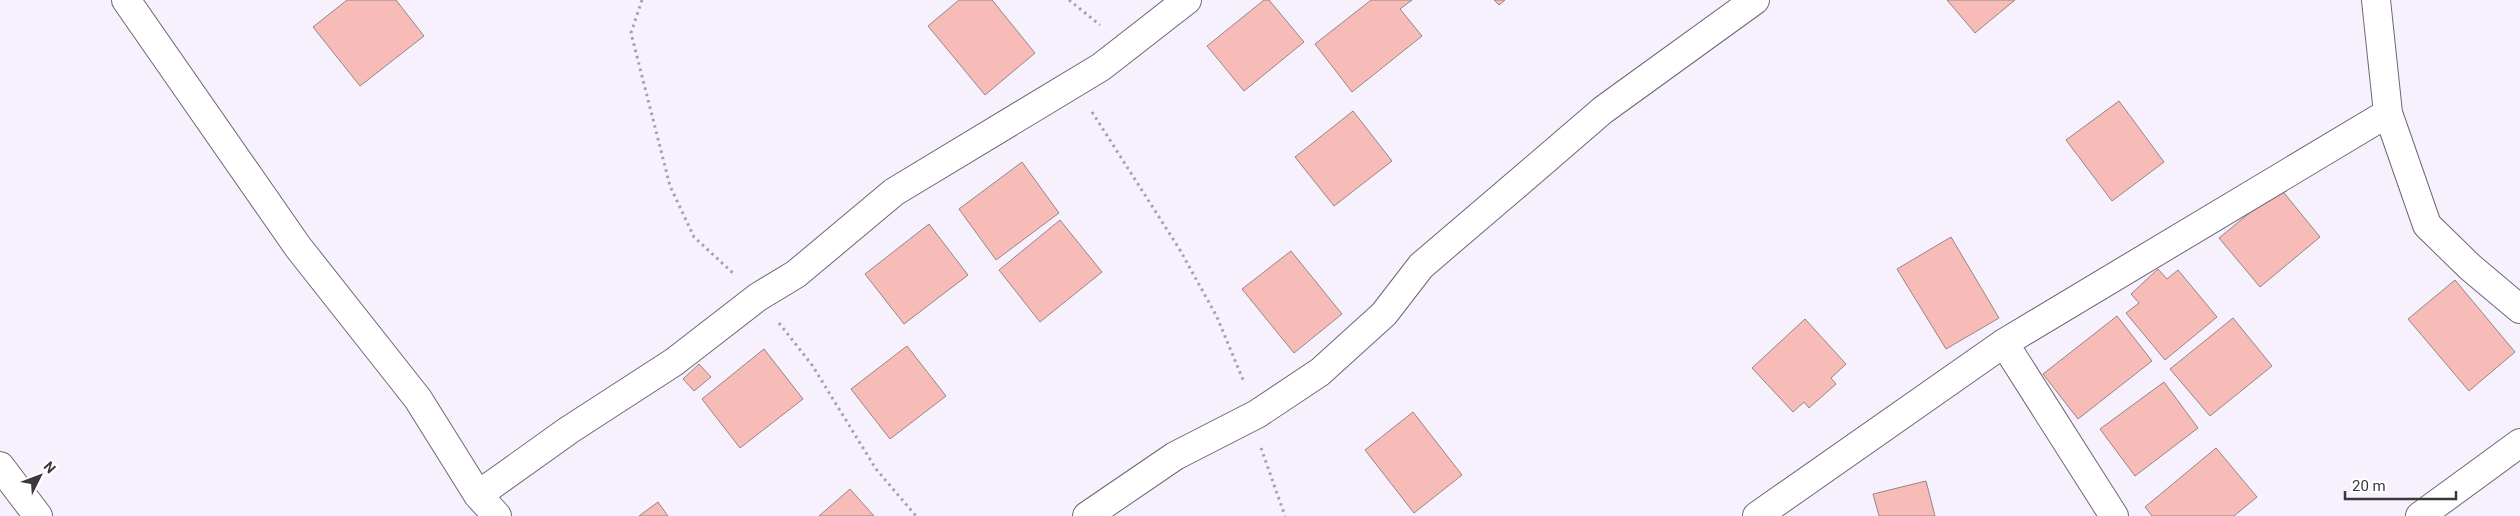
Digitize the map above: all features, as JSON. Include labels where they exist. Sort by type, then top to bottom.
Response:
[{"type":"street","points":[[126,0],[298,247],[418,399],[478,495],[497,516]]},
{"type":"street","points":[[478,495],[569,430],[674,362],[758,297],[796,274],[894,192],[1101,67],[1187,0]]},
{"type":"street","points":[[1086,516],[1175,456],[1257,414],[1320,372],[1384,314],[1421,266],[1603,110],[1755,0]]},
{"type":"street","points":[[2376,0],[2388,113],[2427,225],[2470,267],[2520,308]]},
{"type":"street","points":[[1757,516],[2004,343],[2388,113]]},
{"type":"street","points":[[2004,343],[2114,516]]},
{"type":"street","points":[[2420,516],[2520,443]]},
{"type":"street","points":[[0,466],[38,516]]},
{"type":"path","points":[[1070,0],[1106,30],[1092,114],[1180,250],[1217,317],[1257,414],[1261,448],[1286,516]]},
{"type":"building","points":[[347,0],[396,0],[424,36],[360,86],[313,27]]},
{"type":"building","points":[[959,0],[992,0],[1035,53],[985,95],[928,26]]},
{"type":"building","points":[[1264,0],[1269,0],[1304,42],[1244,91],[1207,46]]},
{"type":"building","points":[[1371,0],[1412,0],[1400,9],[1422,36],[1352,92],[1315,44]]},
{"type":"building","points":[[1494,0],[1505,0],[1499,5]]},
{"type":"building","points":[[1947,0],[2015,0],[1975,33]]},
{"type":"building","points":[[2119,101],[2164,162],[2112,201],[2066,140]]},
{"type":"building","points":[[1353,111],[1392,161],[1334,206],[1295,157]]},
{"type":"building","points":[[1022,162],[1059,213],[996,260],[959,209]]},
{"type":"building","points":[[2280,188],[2320,237],[2260,287],[2219,238]]},
{"type":"building","points":[[1060,220],[1102,272],[1040,322],[999,270]]},
{"type":"building","points":[[929,224],[968,275],[904,324],[865,274]]},
{"type":"building","points":[[1951,237],[1999,318],[1946,349],[1897,269]]},
{"type":"building","points":[[1291,251],[1342,314],[1294,353],[1242,289]]},
{"type":"building","points":[[2158,269],[2167,279],[2178,270],[2217,317],[2165,360],[2126,313],[2139,303],[2131,294]]},
{"type":"building","points":[[2455,280],[2515,352],[2469,391],[2408,319]]},
{"type":"building","points":[[2117,316],[2152,361],[2078,419],[2043,374]]},
{"type":"building","points":[[2233,318],[2272,366],[2210,416],[2170,369]]},
{"type":"building","points":[[1805,319],[1846,364],[1831,378],[1836,384],[1809,408],[1804,402],[1793,412],[1752,368]]},
{"type":"building","points":[[907,346],[946,396],[890,439],[851,389]]},
{"type":"building","points":[[764,349],[803,399],[740,448],[702,399]]},
{"type":"building","points":[[699,364],[711,377],[694,391],[683,379]]},
{"type":"building","points":[[2164,382],[2198,428],[2135,476],[2100,429]]},
{"type":"building","points":[[1413,412],[1462,475],[1414,513],[1365,450]]},
{"type":"building","points":[[2216,448],[2257,497],[2234,516],[2152,516],[2145,507]]},
{"type":"building","points":[[1926,481],[1935,516],[1879,516],[1873,494]]},
{"type":"building","points":[[850,489],[874,516],[819,516]]},
{"type":"building","points":[[658,502],[668,516],[639,516]]}]
